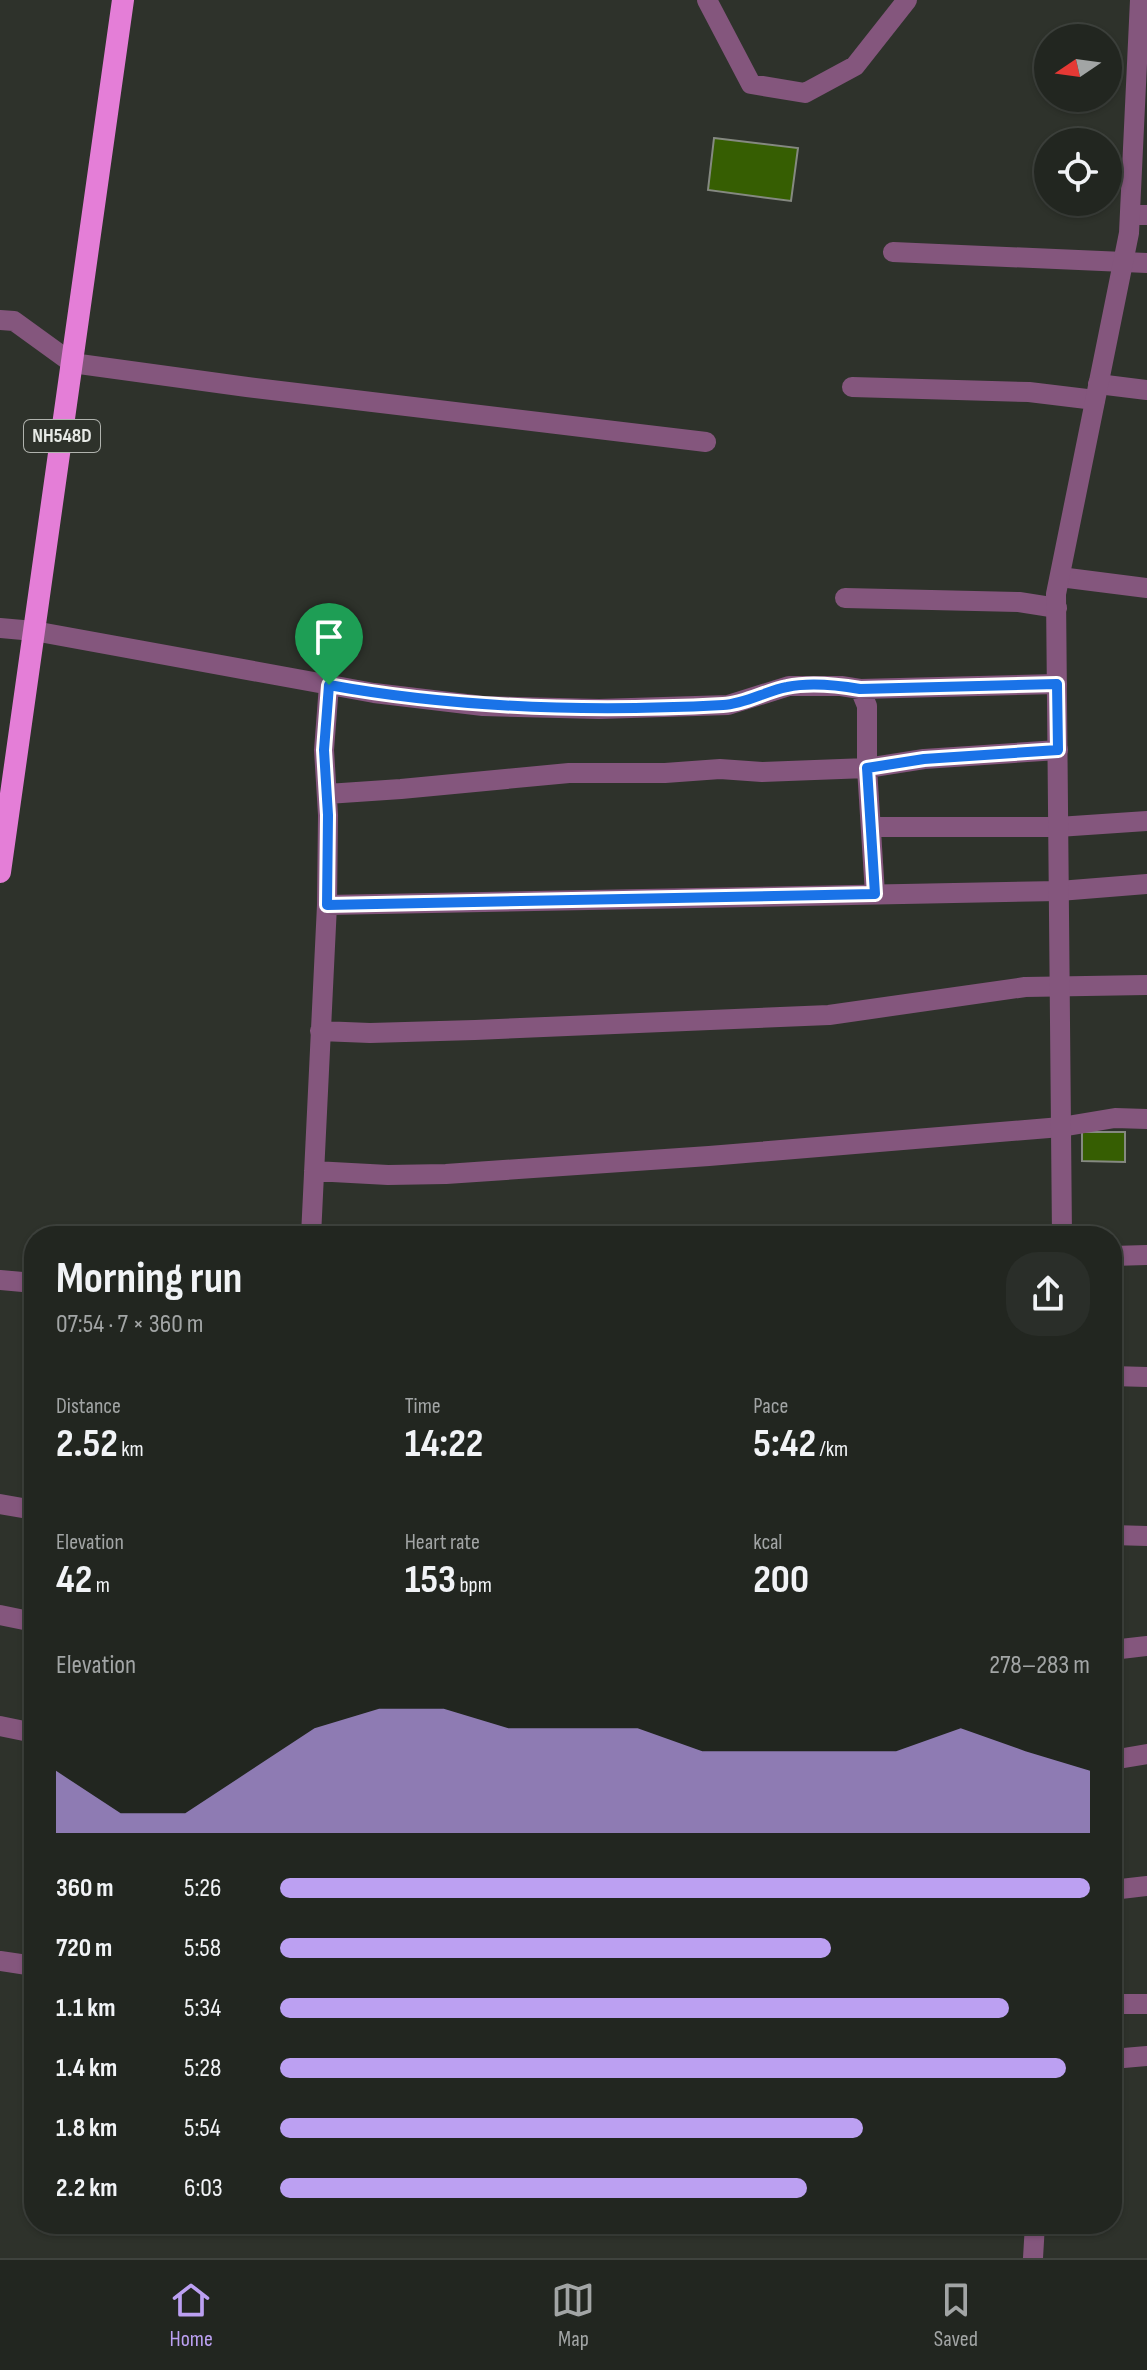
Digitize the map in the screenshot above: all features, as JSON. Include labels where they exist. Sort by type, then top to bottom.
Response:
[{"type":"highway","name":"NH548D","points":[[0,872],[123,0]]},
{"type":"street","points":[[707,0],[751,84],[805,93],[855,66],[907,0]]},
{"type":"street","points":[[1062,1226],[1057,608],[1060,577],[1123,261],[1138,215],[1140,0]]},
{"type":"street","points":[[893,252],[1147,263]]},
{"type":"street","points":[[0,320],[14,321],[72,363],[706,442]]},
{"type":"street","points":[[852,387],[1029,392],[1147,390]]},
{"type":"street","points":[[1060,577],[1147,588]]},
{"type":"street","points":[[845,598],[1019,602],[1057,608]]},
{"type":"street","points":[[0,628],[34,631],[329,685],[483,706],[599,709],[728,705],[789,686],[860,689],[1057,684]]},
{"type":"street","points":[[311,1226],[327,905],[324,750],[329,685]]},
{"type":"street","points":[[860,689],[867,706],[867,768],[875,894]]},
{"type":"street","points":[[327,794],[569,773],[867,768],[924,759],[1058,750]]},
{"type":"street","points":[[871,827],[1058,827],[1147,821]]},
{"type":"street","points":[[327,905],[1059,891],[1147,884]]},
{"type":"street","points":[[320,1031],[475,1030],[829,1015],[1025,987],[1147,985]]},
{"type":"street","points":[[314,1171],[446,1174],[1061,1127],[1115,1118],[1147,1119]]},
{"type":"street","points":[[1122,1256],[1147,1255]]},
{"type":"street","points":[[0,1280],[24,1282]]},
{"type":"street","points":[[1122,1376],[1147,1377]]},
{"type":"street","points":[[0,1504],[24,1508]]},
{"type":"street","points":[[1122,1535],[1147,1536]]},
{"type":"street","points":[[0,1615],[24,1620]]},
{"type":"street","points":[[1122,1649],[1147,1646]]},
{"type":"street","points":[[0,1726],[24,1731]]},
{"type":"street","points":[[1122,1758],[1147,1754]]},
{"type":"street","points":[[1122,1889],[1147,1886]]},
{"type":"street","points":[[0,1961],[24,1965]]},
{"type":"street","points":[[1122,2004],[1147,2004]]},
{"type":"street","points":[[1122,2058],[1147,2056]]},
{"type":"street","points":[[1033,2258],[1034,2234]]},
{"type":"building","points":[[714,138],[798,148],[791,201],[708,190]]},
{"type":"building","points":[[1082,1132],[1125,1132],[1125,1162],[1082,1161]]},
{"type":"route","points":[[1057,684],[1058,750],[924,759],[867,768],[875,894],[327,905],[328,815],[324,750],[329,685],[483,706],[599,709],[728,705],[789,686],[860,689],[1057,684]]}]
